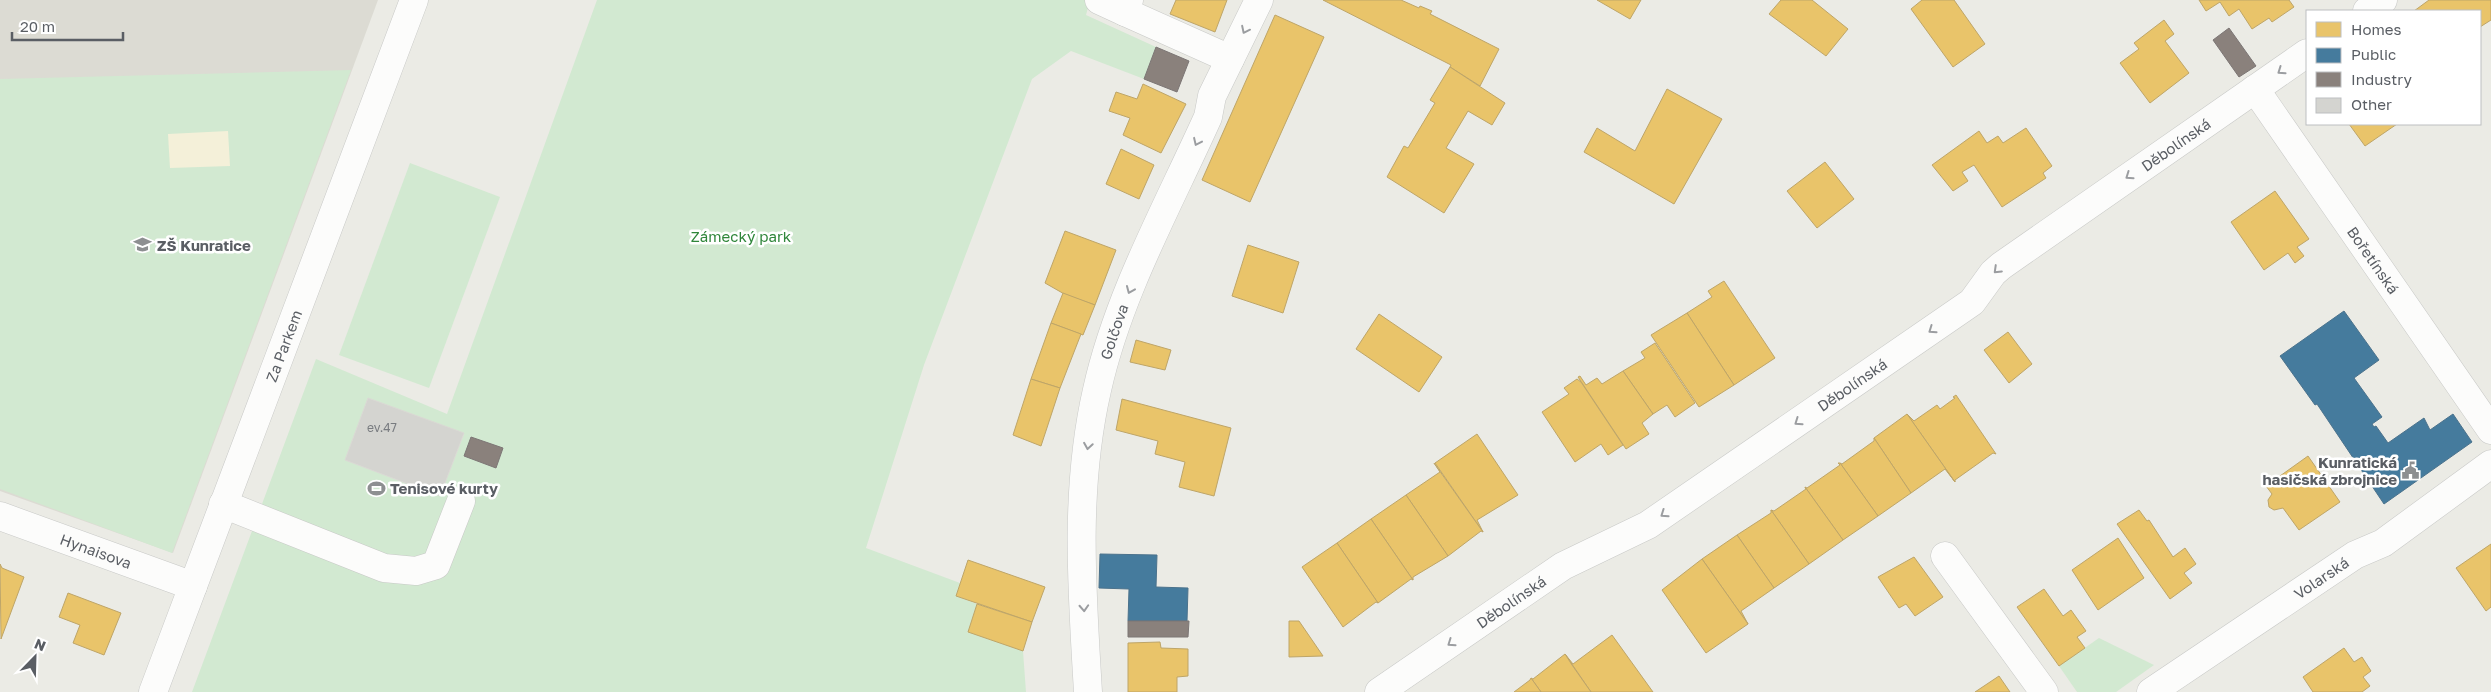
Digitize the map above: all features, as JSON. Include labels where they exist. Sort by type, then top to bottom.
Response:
[{"type":"street","name":"Za Parkem","points":[[153,692],[414,0]]},
{"type":"street","points":[[1099,0],[1127,6],[1230,59]]},
{"type":"street","name":"Golčova","points":[[1088,692],[1080,554],[1082,483],[1097,391],[1111,340],[1128,293],[1208,117],[1212,96],[1259,0]]},
{"type":"street","points":[[2368,10],[2383,0]]},
{"type":"street","name":"Děbolínská","points":[[1379,692],[1563,566],[1648,525],[1859,380],[1972,302],[1993,273],[2001,266],[2306,54]]},
{"type":"street","name":"Bořetínská","points":[[2256,89],[2491,430]]},
{"type":"street","name":"Volarská","points":[[2151,692],[2355,555],[2383,544],[2491,464]]},
{"type":"street","points":[[223,504],[384,568],[416,571],[436,565],[462,501]]},
{"type":"street","name":"Hynaisova","points":[[0,516],[192,586]]},
{"type":"street","points":[[1945,556],[2044,692]]},
{"type":"shaded area","name":"ZŠ Kunratice","points":[[0,0],[378,0],[173,553],[0,491]]},
{"type":"green space","name":"Zámecký park","points":[[597,0],[1090,0],[1086,15],[1156,47],[1144,79],[1071,51],[1032,79],[924,365],[866,548],[960,583],[956,596],[977,604],[968,632],[1023,651],[1026,692],[192,692],[316,359],[447,414]],"holes":[[[368,398],[464,434],[440,496],[345,460]],[[471,437],[503,448],[496,468],[464,456]]]},
{"type":"green space","name":"ZŠ Kunratice","points":[[351,70],[172,553],[0,489],[0,79]]},
{"type":"green space","points":[[410,163],[500,197],[429,388],[339,355]]},
{"type":"green space","points":[[2099,638],[2154,665],[2116,692],[2077,692],[2059,666]]},
{"type":"sand","points":[[228,131],[230,166],[170,168],[168,134]]},
{"type":"building: Homes","points":[[1176,0],[1227,0],[1215,32],[1170,14]]},
{"type":"building: Homes","points":[[1323,0],[1401,0],[1419,8],[1420,6],[1432,11],[1430,14],[1499,49],[1480,86],[1450,67],[1451,65]]},
{"type":"building: Homes","points":[[1597,0],[1641,0],[1630,19]]},
{"type":"building: Homes","points":[[1781,0],[1812,0],[1848,29],[1826,56],[1769,14]]},
{"type":"building: Homes","points":[[1922,0],[1954,0],[1985,44],[1953,67],[1911,9]]},
{"type":"building: Homes","points":[[2199,0],[2289,0],[2294,7],[2272,22],[2269,18],[2252,29],[2239,9],[2229,16],[2220,2],[2206,11]]},
{"type":"building: Homes","points":[[2429,0],[2491,0],[2491,20],[2481,26],[2481,10],[2415,10]]},
{"type":"building: Homes","points":[[1275,15],[1324,37],[1250,202],[1202,180]]},
{"type":"building: Homes","points":[[2164,20],[2174,34],[2165,41],[2189,73],[2150,103],[2120,63],[2139,49],[2134,43]]},
{"type":"building: Homes","points":[[1450,67],[1505,103],[1492,125],[1468,111],[1446,148],[1474,164],[1444,213],[1387,177],[1404,146],[1408,148],[1435,103],[1430,100]]},
{"type":"building: Homes","points":[[1143,84],[1186,104],[1161,153],[1123,135],[1130,118],[1109,111],[1116,92],[1137,99]]},
{"type":"building: Homes","points":[[1667,89],[1722,119],[1674,204],[1584,152],[1597,128],[1635,151]]},
{"type":"building: Homes","points":[[2350,125],[2396,125],[2365,146]]},
{"type":"building: Homes","points":[[2026,128],[2052,166],[2043,173],[2046,178],[2002,207],[1974,165],[1962,172],[1968,181],[1953,191],[1932,165],[1979,131],[1987,143],[1998,136],[2003,143]]},
{"type":"building: Homes","points":[[1121,149],[1154,165],[1139,199],[1106,184]]},
{"type":"building: Homes","points":[[1825,162],[1854,199],[1817,228],[1787,191]]},
{"type":"building: Homes","points":[[2275,191],[2309,239],[2297,247],[2304,256],[2295,263],[2288,253],[2264,270],[2231,222]]},
{"type":"building: Homes","points":[[1065,231],[1116,250],[1095,305],[1066,295],[1045,283]]},
{"type":"building: Homes","points":[[1248,245],[1299,262],[1283,313],[1232,296]]},
{"type":"building: Homes","points":[[1724,281],[1775,358],[1734,385],[1687,313],[1712,297],[1708,291]]},
{"type":"building: Homes","points":[[1063,293],[1095,305],[1083,335],[1051,323]]},
{"type":"building: Homes","points":[[1687,313],[1734,385],[1699,407],[1651,335]]},
{"type":"building: Homes","points":[[1379,314],[1442,357],[1419,392],[1356,349]]},
{"type":"building: Homes","points":[[1051,323],[1081,334],[1060,388],[1031,379]]},
{"type":"building: Homes","points":[[2008,332],[2032,364],[2009,383],[1984,350]]},
{"type":"building: Homes","points":[[1136,340],[1171,350],[1165,370],[1130,362]]},
{"type":"building: Homes","points":[[1655,343],[1695,403],[1675,417],[1667,405],[1653,414],[1623,371],[1645,358],[1641,352]]},
{"type":"building: Homes","points":[[1623,371],[1653,414],[1642,423],[1649,434],[1626,449],[1578,377],[1580,376],[1586,385],[1597,378],[1602,384]]},
{"type":"building: Homes","points":[[1031,379],[1060,388],[1041,446],[1013,435]]},
{"type":"building: Homes","points":[[1577,379],[1581,382],[1623,445],[1608,455],[1601,444],[1575,462],[1542,412],[1569,394],[1564,388]]},
{"type":"building: Homes","points":[[1956,395],[1996,454],[1993,453],[1955,480],[1955,482],[1907,414],[1914,421],[1937,405],[1940,409],[1955,398],[1953,397]]},
{"type":"building: Homes","points":[[1122,399],[1231,428],[1214,496],[1179,487],[1185,462],[1155,454],[1158,441],[1116,430]]},
{"type":"building: Homes","points":[[1907,414],[1955,482],[1945,469],[1911,493],[1874,438]]},
{"type":"building: Homes","points":[[1477,434],[1518,495],[1477,520],[1483,532],[1435,463]]},
{"type":"building: Homes","points":[[1874,438],[1911,493],[1878,516],[1840,463],[1842,464],[1874,441]]},
{"type":"building: Homes","points":[[2308,456],[2340,502],[2299,530],[2283,508],[2274,510],[2269,507],[2268,500],[2272,494],[2266,486]]},
{"type":"building: Homes","points":[[1434,463],[1483,532],[1481,531],[1448,556],[1406,495],[1440,472]]},
{"type":"building: Homes","points":[[1838,463],[1840,463],[1878,516],[1843,540],[1805,487],[1807,488],[1840,465]]},
{"type":"building: Homes","points":[[1805,487],[1843,540],[1809,564],[1771,510],[1774,511],[1806,489]]},
{"type":"building: Homes","points":[[1406,495],[1448,556],[1413,577],[1413,580],[1371,519]]},
{"type":"building: Homes","points":[[1771,510],[1809,564],[1774,588],[1737,535],[1771,513]]},
{"type":"building: Homes","points":[[2139,510],[2147,521],[2149,520],[2173,557],[2185,548],[2196,564],[2184,573],[2192,583],[2170,599],[2117,524]]},
{"type":"building: Homes","points":[[1371,519],[1413,580],[1411,579],[1378,603],[1337,543]]},
{"type":"building: Homes","points":[[1737,535],[1774,588],[1741,611],[1748,624],[1702,559]]},
{"type":"building: Homes","points":[[2118,538],[2144,578],[2098,610],[2072,570]]},
{"type":"building: Homes","points":[[1337,543],[1378,603],[1376,602],[1343,627],[1302,567]]},
{"type":"building: Homes","points":[[2491,544],[2491,607],[2486,611],[2456,568]]},
{"type":"building: Homes","points":[[1914,557],[1943,597],[1915,616],[1906,604],[1899,608],[1878,577]]},
{"type":"building: Homes","points":[[1702,559],[1748,624],[1706,653],[1662,590]]},
{"type":"building: Homes","points":[[968,560],[1045,587],[1032,622],[956,596]]},
{"type":"building: Homes","points":[[0,564],[2,568],[24,577],[1,639]]},
{"type":"building: Homes","points":[[2044,589],[2063,616],[2071,610],[2086,631],[2077,637],[2085,648],[2059,666],[2017,607]]},
{"type":"building: Homes","points":[[68,593],[121,613],[104,655],[73,643],[80,625],[59,617]]},
{"type":"building: Homes","points":[[977,604],[1032,622],[1023,651],[968,632]]},
{"type":"building: Homes","points":[[1289,621],[1299,621],[1323,656],[1289,657]]},
{"type":"building: Homes","points":[[1612,635],[1653,692],[1591,692],[1565,654],[1573,664]]},
{"type":"building: Homes","points":[[1160,642],[1161,648],[1188,649],[1188,676],[1177,677],[1177,692],[1128,692],[1128,643]]},
{"type":"building: Homes","points":[[2344,648],[2354,662],[2362,657],[2371,671],[2363,677],[2370,686],[2362,692],[2313,692],[2303,677]]},
{"type":"building: Homes","points":[[1565,654],[1591,692],[1541,692],[1531,678],[1533,679]]},
{"type":"building: Homes","points":[[1999,676],[2010,692],[1975,692]]},
{"type":"building: Homes","points":[[1531,678],[1541,692],[1514,692],[1530,680]]},
{"type":"building: Public","points":[[2344,311],[2379,360],[2354,378],[2382,417],[2372,424],[2374,427],[2376,426],[2388,443],[2424,418],[2430,430],[2453,414],[2472,442],[2384,504],[2317,404],[2315,405],[2280,356]]},
{"type":"building: Public","points":[[1100,554],[1157,555],[1156,587],[1188,588],[1187,621],[1128,621],[1129,589],[1099,588]]},
{"type":"building: Industry","points":[[2229,28],[2256,66],[2239,77],[2213,40]]},
{"type":"building: Industry","points":[[1156,47],[1189,61],[1177,92],[1144,79]]},
{"type":"building: Industry","points":[[471,437],[503,448],[496,468],[464,456]]},
{"type":"building: Industry","points":[[1128,621],[1189,621],[1188,637],[1128,637]]},
{"type":"building: Other","points":[[368,398],[464,433],[440,496],[345,460]]},
{"type":"place","name":"ZŠ Kunratice","points":[[143,245]]},
{"type":"place","name":"Kunratická hasičská zbrojnice","points":[[2411,471]]},
{"type":"place","name":"Tenisové kurty","points":[[376,488]]}]
